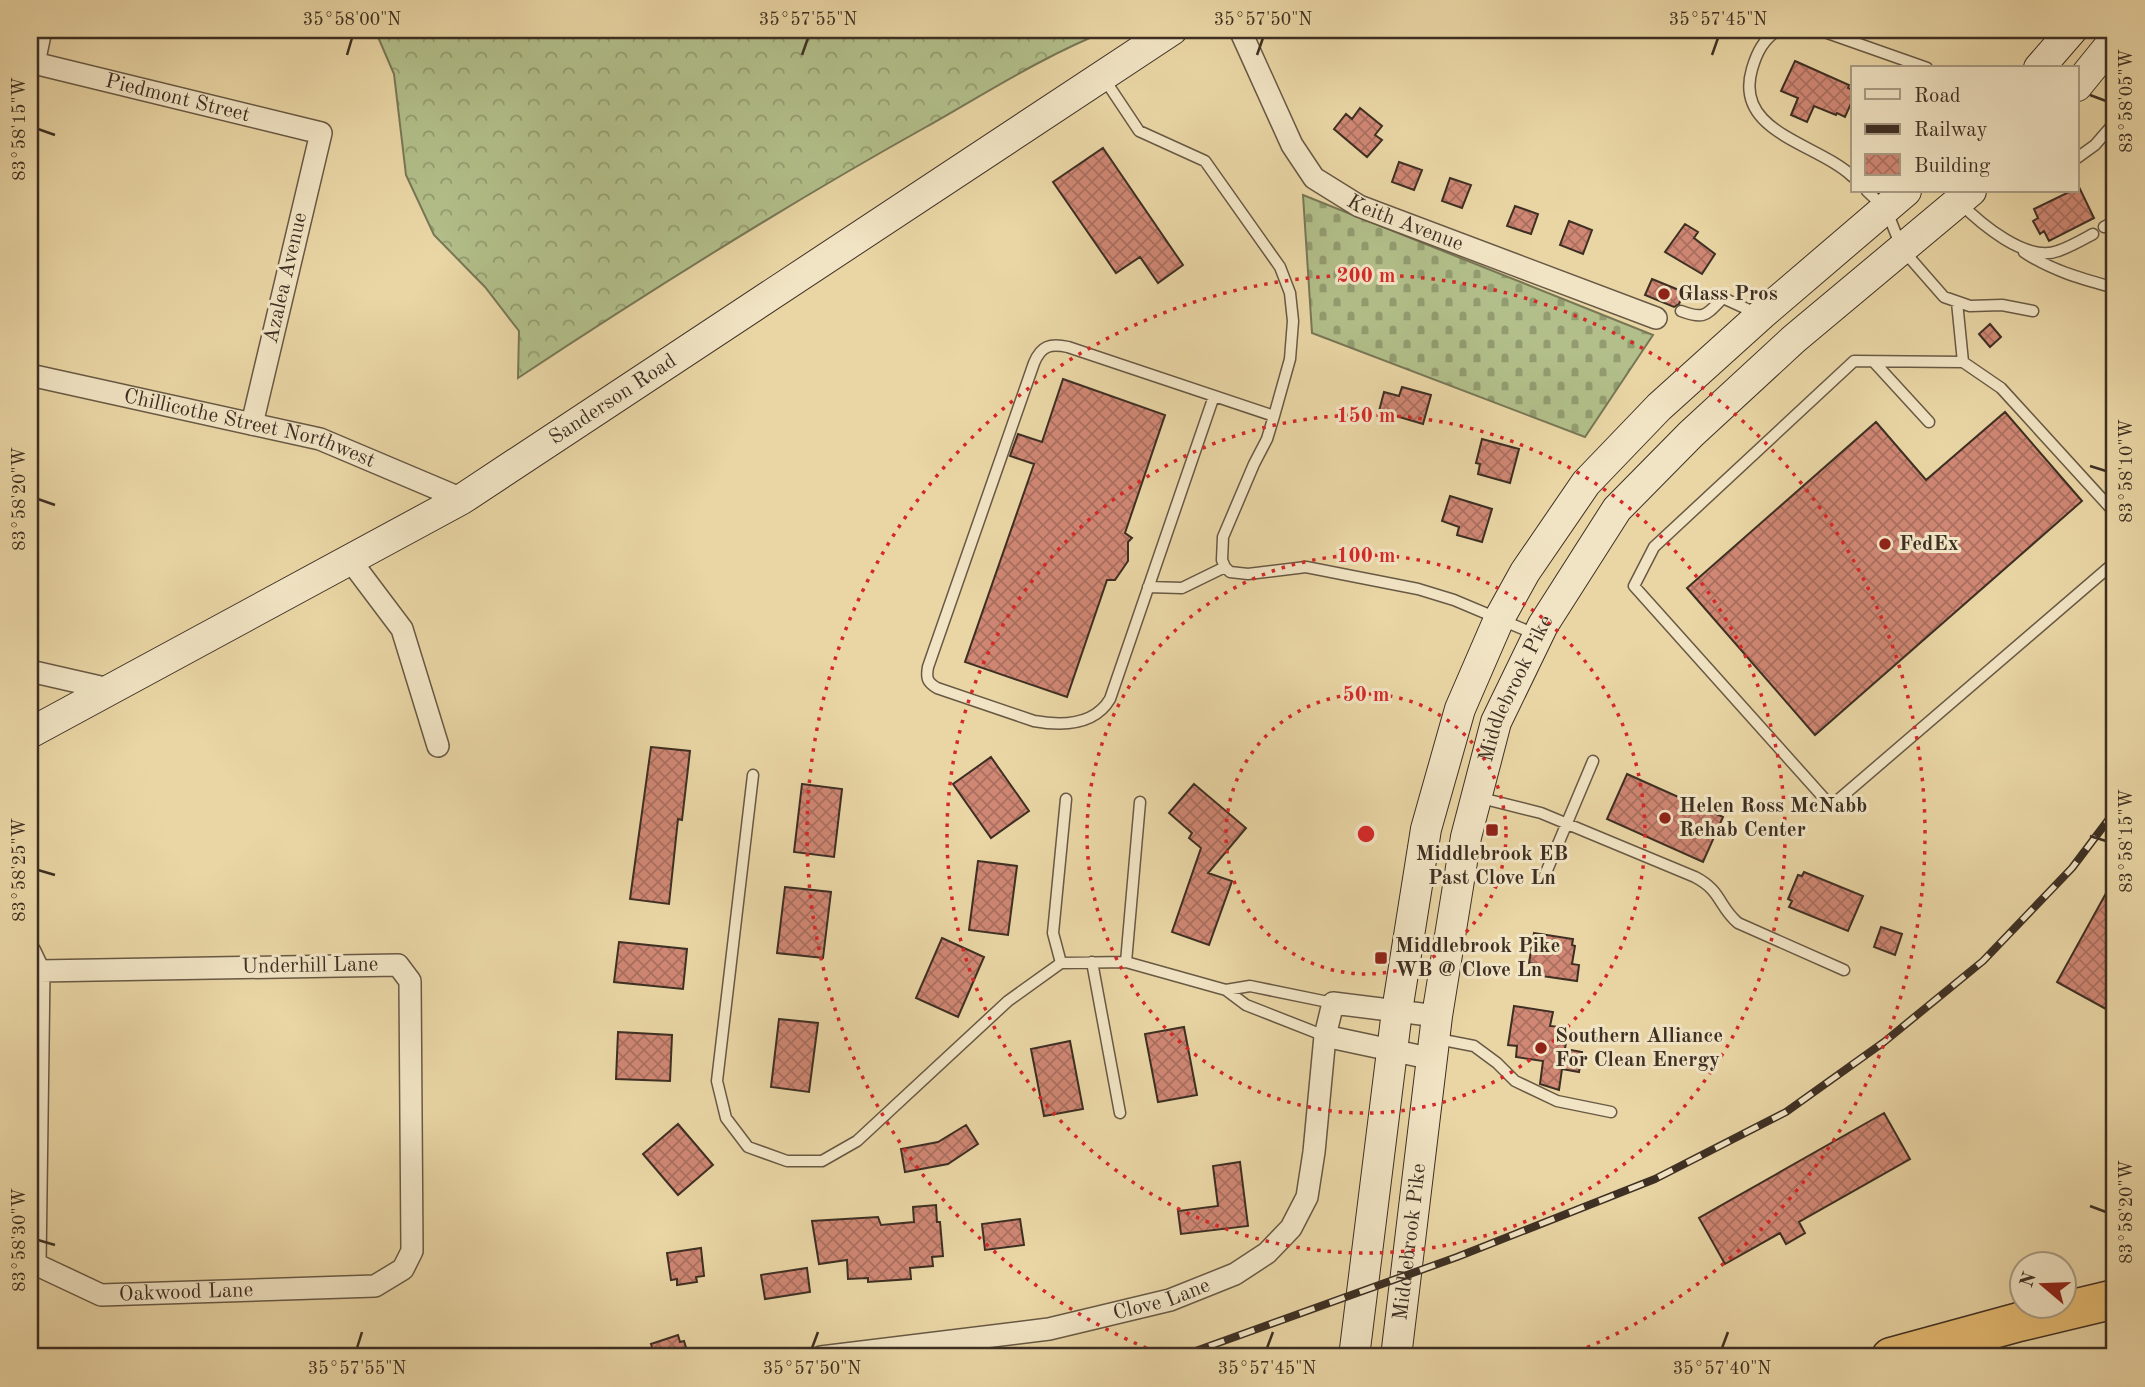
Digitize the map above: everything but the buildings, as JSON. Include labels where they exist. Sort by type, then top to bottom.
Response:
[{"type":"highway","points":[[2078,1301],[2115,1287]]},
{"type":"highway","points":[[1891,1357],[2115,1299]]},
{"type":"highway","points":[[2019,1322],[2024,1320]]},
{"type":"main road","name":"Sanderson Road","points":[[30,733],[462,499],[1172,30]]},
{"type":"main road","points":[[2041,66],[2072,30]]},
{"type":"main road","points":[[2078,85],[2106,55]]},
{"type":"main road","name":"Middlebrook Pike","points":[[1396,1357],[1435,1038],[1466,837],[1496,722],[1538,635],[1618,509],[1691,434],[1794,339],[1965,196]]},
{"type":"main road","name":"Middlebrook Pike","points":[[1354,1357],[1397,1011],[1426,829],[1460,709],[1499,619],[1525,572],[1586,483],[1659,407],[1886,197]]},
{"type":"street","points":[[32,63],[41,30]]},
{"type":"street","name":"Keith Avenue","points":[[1240,30],[1292,145],[1314,178],[1359,206],[1656,318]]},
{"type":"street","name":"Piedmont Street","points":[[32,63],[321,133]]},
{"type":"street","name":"Azalea Avenue","points":[[252,424],[321,133]]},
{"type":"street","name":"Chillicothe Street Northwest","points":[[30,375],[320,439],[462,499]]},
{"type":"street","points":[[351,561],[402,629],[438,746]]},
{"type":"street","points":[[30,671],[109,689]]},
{"type":"street","name":"Oakwood Lane","points":[[34,961],[35,1264],[101,1295],[375,1286],[403,1269]]},
{"type":"street","name":"Underhill Lane","points":[[34,961],[398,965],[410,981],[412,1251],[403,1269]]},
{"type":"street","points":[[1333,1003],[1397,1011],[1435,1038]]},
{"type":"street","name":"Clove Lane","points":[[821,1357],[1048,1329],[1170,1300],[1235,1273],[1267,1253],[1291,1228],[1307,1197],[1325,1036],[1333,1003]]},
{"type":"street","points":[[1325,1036],[1392,1052],[1435,1038]]},
{"type":"lane","points":[[1778,30],[1768,36],[1757,52],[1749,79],[1751,101],[1766,125],[1824,156],[1851,176]]},
{"type":"lane","points":[[1819,30],[1921,66]]},
{"type":"lane","points":[[1102,77],[1139,131],[1205,161],[1280,267],[1290,293],[1293,321],[1290,359],[1268,439],[1254,464],[1223,537],[1221,550],[1225,567],[1237,575],[1306,567],[1418,589],[1454,600],[1538,635]]},
{"type":"lane","points":[[2078,157],[2095,145],[2115,121]]},
{"type":"lane","points":[[1965,196],[1975,219],[2040,263],[2115,288]]},
{"type":"lane","points":[[1886,197],[1902,249],[1944,297],[1969,306],[2002,305],[2033,311]]},
{"type":"lane","points":[[2104,227],[2115,221]]},
{"type":"lane","points":[[1993,232],[2030,251],[2056,253],[2093,234]]},
{"type":"lane","points":[[1681,312],[1700,317],[1707,315],[1723,298],[1761,315]]},
{"type":"lane","points":[[1957,302],[1963,362]]},
{"type":"lane","points":[[1214,396],[1110,699],[1096,715],[1073,722],[1034,721],[929,684],[926,676],[928,667],[1038,353],[1045,346],[1068,346],[1274,416]]},
{"type":"lane","points":[[2115,513],[2001,388],[1963,362],[1854,362],[1654,547],[1634,586],[1831,806],[2115,562]]},
{"type":"lane","points":[[1874,362],[1929,422]]},
{"type":"lane","points":[[1148,587],[1182,588],[1225,567]]},
{"type":"lane","points":[[1545,875],[1593,761]]},
{"type":"lane","points":[[753,775],[717,1081],[726,1118],[748,1147],[786,1161],[822,1161],[857,1141],[1008,1000],[1061,962],[1126,962],[1226,990],[1246,1005],[1325,1036]]},
{"type":"lane","points":[[1476,797],[1541,813],[1708,883],[1738,923],[1844,970]]},
{"type":"lane","points":[[1061,962],[1053,933],[1066,799]]},
{"type":"lane","points":[[1126,962],[1140,802]]},
{"type":"lane","points":[[1092,962],[1120,1112]]},
{"type":"lane","points":[[1226,990],[1251,985],[1333,1003]]},
{"type":"lane","points":[[1435,1038],[1474,1046],[1515,1081],[1557,1101],[1611,1112]]},
{"type":"green space","points":[[375,30],[1109,30],[1016,75],[770,217],[518,378],[519,331],[485,287],[434,235],[406,175],[394,74]]},
{"type":"green space","points":[[1303,195],[1653,335],[1585,437],[1312,333]]},
{"type":"railway","points":[[1179,1357],[1457,1257],[1655,1179],[1786,1112],[1884,1042],[1983,961],[2072,868],[2115,811]]},
{"type":"place","name":"Glass Pros","points":[[1664,294]]},
{"type":"place","name":"FedEx","points":[[1885,544]]},
{"type":"place","name":"Helen Ross McNabb Rehab Center","points":[[1665,818]]},
{"type":"place","name":"Middlebrook EB Past Clove Ln","points":[[1492,830]]},
{"type":"place","name":"Middlebrook Pike WB @ Clove Ln","points":[[1381,958]]},
{"type":"place","name":"Southern Alliance For Clean Energy","points":[[1541,1048]]}]
